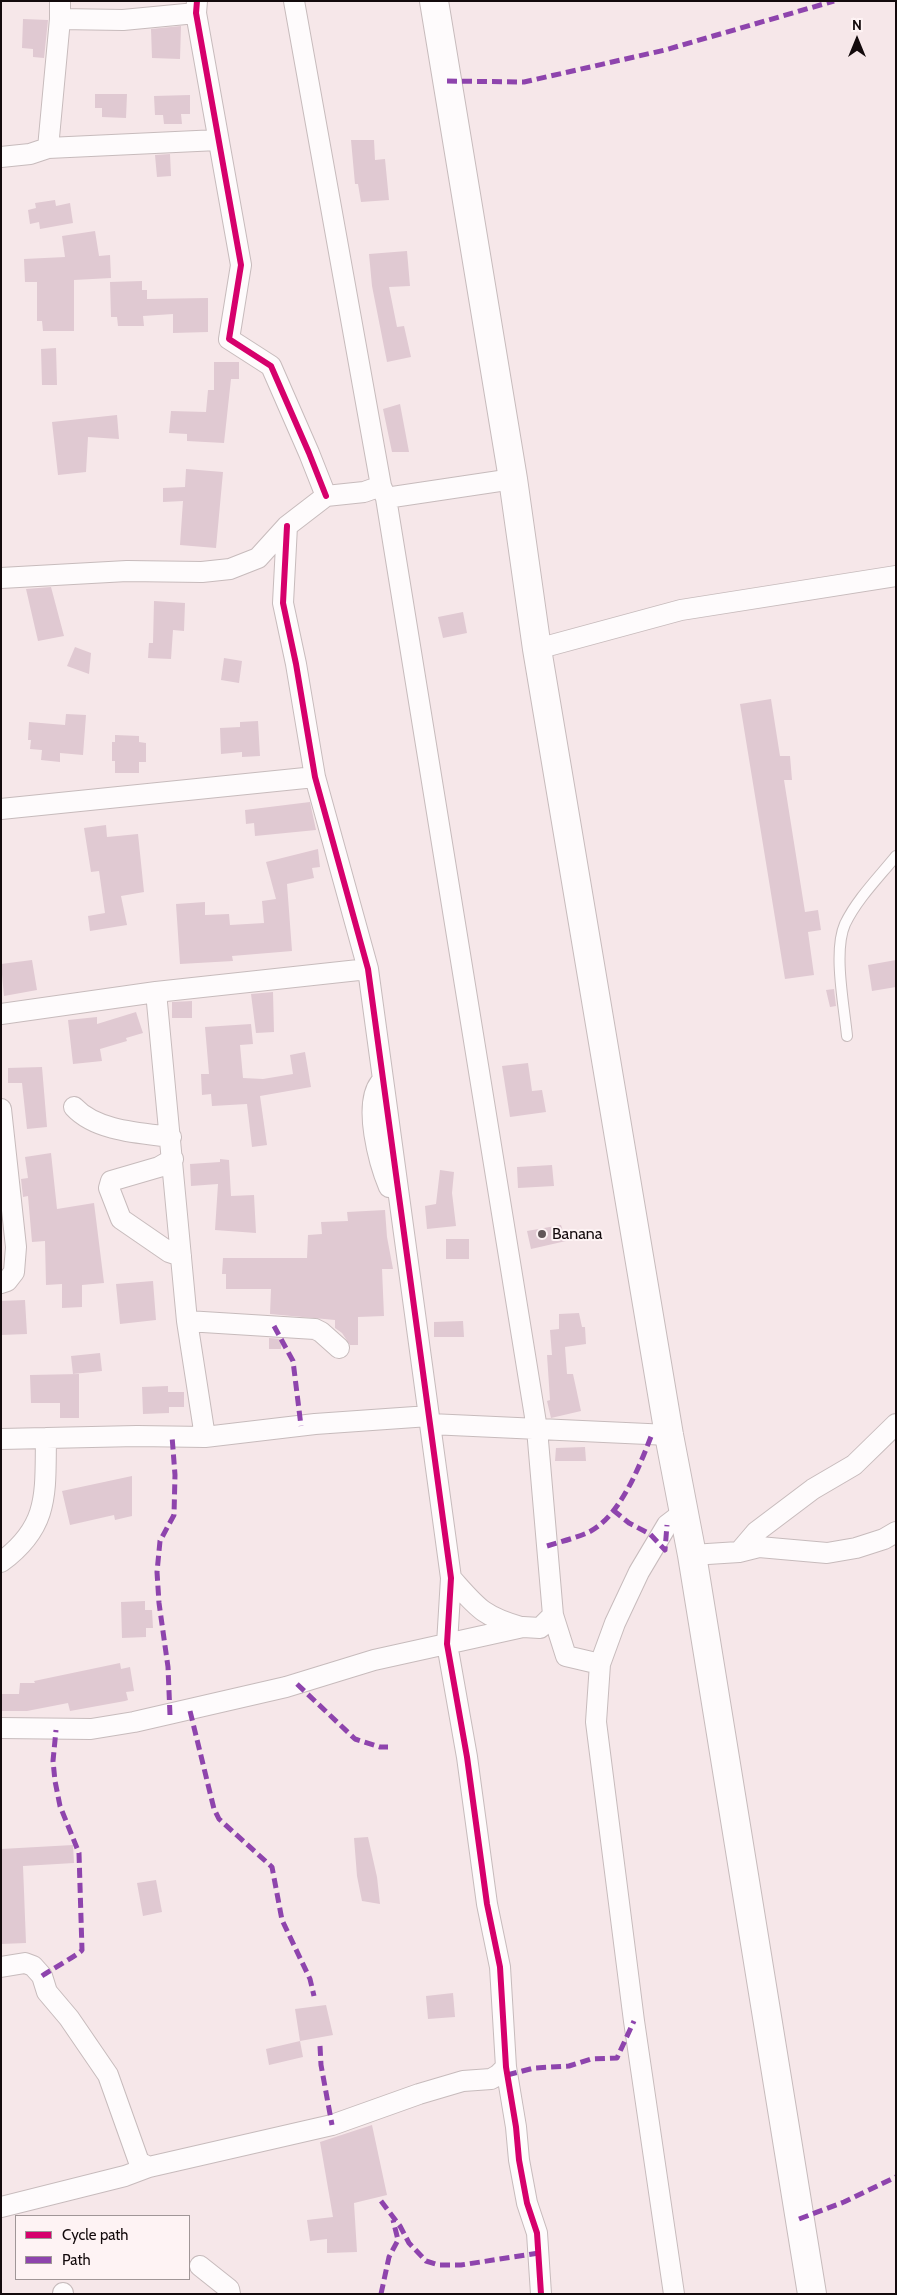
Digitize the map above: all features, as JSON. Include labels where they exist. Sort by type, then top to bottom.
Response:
[{"type":"highway","points":[[434,1],[513,479],[538,649],[668,1435],[692,1555],[812,2294]]},
{"type":"street","points":[[294,1],[383,492],[537,1429],[553,1615],[566,1656],[600,1664]]},
{"type":"street","points":[[48,148],[60,10],[123,20],[196,7],[241,265],[229,339],[271,366],[310,453],[326,496]]},
{"type":"street","points":[[1,157],[30,154],[48,148],[218,140]]},
{"type":"street","points":[[1,578],[127,571],[202,572],[230,569],[258,558],[287,526],[326,496],[513,479]]},
{"type":"street","points":[[287,526],[283,604],[296,664],[315,777],[368,969],[451,1578],[447,1644],[467,1758],[487,1904],[500,1967],[506,2067],[526,2194],[537,2233],[541,2294]]},
{"type":"street","points":[[538,649],[681,610],[896,576]]},
{"type":"street","points":[[1,809],[315,777]]},
{"type":"street","points":[[1,1014],[156,992],[368,969]]},
{"type":"street","points":[[156,992],[187,1321],[204,1436]]},
{"type":"street","points":[[74,1107],[80,1114],[100,1123],[145,1134],[171,1137]]},
{"type":"street","points":[[1,1109],[16,1247],[14,1272],[7,1281],[1,1283]]},
{"type":"street","points":[[173,1160],[159,1167],[112,1181],[109,1188],[121,1219],[155,1243],[181,1256]]},
{"type":"street","points":[[187,1321],[315,1330],[321,1332],[339,1348]]},
{"type":"street","points":[[2,1436],[46,1438],[204,1436],[315,1424],[430,1420],[537,1429],[668,1435]]},
{"type":"street","points":[[739,1552],[756,1532],[806,1495],[854,1466],[896,1424]]},
{"type":"street","points":[[1,1562],[14,1553],[32,1532],[40,1515],[45,1482],[46,1438]]},
{"type":"street","points":[[674,2294],[634,2020],[598,1732],[600,1664],[615,1623],[639,1572],[667,1525],[684,1512]]},
{"type":"street","points":[[692,1555],[739,1552],[759,1547],[827,1553],[856,1548],[884,1539],[896,1532]]},
{"type":"street","points":[[451,1578],[486,1614],[497,1620],[523,1627],[540,1628],[553,1615]]},
{"type":"street","points":[[1,1728],[91,1729],[134,1722],[286,1687],[374,1660],[523,1627]]},
{"type":"street","points":[[1,1967],[25,1963],[33,1966],[42,1976],[47,1992],[69,2018],[108,2075],[139,2162],[149,2168]]},
{"type":"street","points":[[1,2207],[149,2168],[332,2125],[419,2094],[463,2081],[484,2081],[498,2075],[506,2067]]},
{"type":"street","points":[[484,2081],[500,2090],[513,2107]]},
{"type":"street","points":[[200,2266],[229,2289],[230,2294]]},
{"type":"lane","points":[[847,1036],[839,949],[845,925],[857,905],[896,856]]},
{"type":"building","points":[[23,19],[48,20],[44,58],[33,57],[33,49],[22,48]]},
{"type":"building","points":[[181,26],[180,59],[152,58],[151,29]]},
{"type":"building","points":[[95,94],[127,94],[126,118],[102,117],[102,108],[95,108]]},
{"type":"building","points":[[190,95],[190,114],[181,114],[182,124],[164,124],[163,115],[155,115],[154,96]]},
{"type":"building","points":[[351,140],[374,140],[375,160],[385,159],[389,200],[361,202],[358,184],[355,184]]},
{"type":"building","points":[[170,154],[171,176],[157,177],[155,155]]},
{"type":"building","points":[[55,200],[56,206],[70,203],[73,223],[40,229],[39,222],[30,224],[28,210],[36,208],[35,203]]},
{"type":"building","points":[[95,231],[99,256],[110,255],[111,278],[74,280],[74,331],[43,331],[42,321],[37,321],[37,282],[25,282],[24,259],[65,257],[62,236]]},
{"type":"building","points":[[407,251],[410,286],[389,287],[397,327],[404,326],[411,357],[387,362],[372,286],[369,254]]},
{"type":"building","points":[[142,281],[142,290],[147,290],[147,299],[208,298],[208,332],[173,333],[173,314],[143,316],[144,326],[118,326],[117,317],[111,317],[110,282]]},
{"type":"building","points":[[56,348],[57,385],[42,385],[41,349]]},
{"type":"building","points":[[214,362],[239,362],[239,379],[231,379],[224,443],[187,441],[187,434],[169,433],[171,411],[206,412],[208,390],[214,390]]},
{"type":"building","points":[[400,404],[409,452],[392,452],[383,409]]},
{"type":"building","points":[[117,415],[119,439],[88,437],[86,472],[58,475],[52,422]]},
{"type":"building","points":[[186,469],[223,472],[216,548],[180,545],[183,501],[163,502],[163,488],[185,487]]},
{"type":"building","points":[[51,587],[64,636],[38,641],[26,589]]},
{"type":"building","points":[[154,601],[185,603],[184,631],[173,630],[171,659],[148,658],[149,643],[153,643]]},
{"type":"building","points":[[463,612],[467,633],[443,638],[438,617]]},
{"type":"building","points":[[75,647],[91,653],[89,674],[67,666]]},
{"type":"building","points":[[224,658],[242,661],[239,683],[221,680]]},
{"type":"building","points":[[771,699],[780,756],[790,756],[792,780],[784,780],[805,912],[818,910],[821,930],[808,932],[814,975],[785,979],[740,704]]},
{"type":"building","points":[[66,714],[86,715],[83,755],[60,753],[60,762],[41,760],[42,750],[30,749],[31,740],[28,740],[29,722],[65,725]]},
{"type":"building","points":[[258,721],[260,756],[242,757],[242,752],[221,754],[220,728],[240,727],[240,722]]},
{"type":"building","points":[[115,735],[139,736],[139,742],[146,743],[146,762],[139,762],[139,773],[115,773],[115,761],[112,761],[112,742],[115,742]]},
{"type":"building","points":[[310,802],[316,830],[255,836],[254,823],[246,824],[245,810]]},
{"type":"building","points":[[106,825],[107,837],[138,834],[144,892],[121,896],[127,925],[90,931],[88,916],[105,913],[99,871],[91,872],[84,828]]},
{"type":"building","points":[[318,849],[320,867],[312,868],[314,878],[287,884],[292,951],[232,956],[233,961],[180,964],[176,904],[205,902],[205,915],[229,914],[230,925],[264,923],[262,901],[276,899],[266,862]]},
{"type":"building","points":[[32,960],[37,990],[4,996],[1,964]]},
{"type":"building","points":[[896,960],[896,987],[872,991],[868,965]]},
{"type":"building","points":[[834,989],[836,1006],[830,1007],[826,990]]},
{"type":"building","points":[[273,992],[274,1032],[256,1033],[251,994]]},
{"type":"building","points":[[192,1001],[192,1018],[172,1018],[172,1002]]},
{"type":"building","points":[[136,1012],[143,1033],[126,1038],[127,1041],[100,1049],[102,1061],[73,1064],[68,1020],[97,1017],[97,1024]]},
{"type":"building","points":[[251,1024],[253,1044],[240,1045],[243,1078],[263,1079],[293,1074],[290,1055],[305,1052],[311,1087],[260,1096],[267,1145],[252,1147],[247,1104],[212,1106],[211,1094],[202,1095],[201,1074],[209,1074],[205,1027]]},
{"type":"building","points":[[528,1063],[532,1091],[542,1090],[546,1112],[510,1117],[502,1066]]},
{"type":"building","points":[[42,1067],[47,1127],[27,1129],[22,1083],[8,1083],[8,1068]]},
{"type":"building","points":[[51,1153],[57,1209],[94,1203],[104,1283],[82,1285],[82,1307],[62,1308],[62,1284],[46,1285],[45,1241],[32,1242],[28,1196],[23,1197],[21,1179],[28,1178],[25,1157]]},
{"type":"building","points":[[220,1159],[229,1160],[231,1196],[254,1195],[256,1233],[215,1230],[218,1184],[191,1186],[190,1164],[220,1162]]},
{"type":"building","points":[[552,1165],[554,1186],[518,1188],[517,1167]]},
{"type":"building","points":[[440,1170],[454,1172],[452,1193],[456,1226],[427,1229],[425,1206],[436,1204]]},
{"type":"building","points":[[385,1210],[387,1237],[393,1269],[382,1269],[384,1316],[358,1317],[358,1345],[350,1345],[342,1333],[335,1328],[335,1320],[270,1314],[271,1289],[226,1289],[226,1274],[222,1274],[223,1258],[307,1258],[308,1235],[322,1234],[321,1222],[348,1221],[347,1212]]},
{"type":"building","points":[[561,1225],[566,1241],[531,1249],[527,1231]]},
{"type":"building","points":[[446,1239],[469,1239],[469,1259],[446,1259]]},
{"type":"building","points":[[153,1281],[156,1320],[120,1324],[116,1284]]},
{"type":"building","points":[[25,1300],[27,1334],[1,1335],[1,1301]]},
{"type":"building","points":[[579,1313],[582,1327],[585,1327],[586,1344],[565,1347],[567,1374],[573,1374],[581,1411],[551,1418],[547,1401],[550,1400],[547,1355],[552,1355],[550,1330],[559,1329],[559,1314]]},
{"type":"building","points":[[463,1321],[464,1337],[434,1337],[434,1322]]},
{"type":"building","points":[[269,1338],[282,1339],[281,1349],[269,1349]]},
{"type":"building","points":[[100,1353],[102,1371],[73,1374],[71,1356]]},
{"type":"building","points":[[79,1374],[79,1418],[60,1418],[60,1403],[31,1403],[30,1375]]},
{"type":"building","points":[[168,1386],[168,1392],[184,1392],[184,1407],[169,1407],[169,1413],[143,1414],[142,1387]]},
{"type":"building","points":[[585,1447],[586,1461],[555,1461],[556,1448]]},
{"type":"building","points":[[132,1476],[132,1516],[115,1520],[114,1515],[70,1525],[62,1491]]},
{"type":"building","points":[[145,1601],[145,1610],[152,1610],[153,1628],[146,1628],[146,1637],[122,1638],[121,1602]]},
{"type":"building","points":[[120,1663],[121,1669],[130,1667],[134,1691],[126,1692],[128,1700],[70,1711],[68,1703],[27,1711],[1,1711],[1,1694],[19,1694],[20,1683],[35,1683],[34,1681]]},
{"type":"building","points":[[368,1837],[377,1877],[380,1904],[362,1901],[357,1876],[354,1838]]},
{"type":"building","points":[[73,1845],[74,1863],[23,1866],[26,1943],[1,1944],[1,1849]]},
{"type":"building","points":[[156,1880],[162,1912],[143,1916],[137,1883]]},
{"type":"building","points":[[453,1993],[455,2017],[428,2019],[426,1996]]},
{"type":"building","points":[[326,2005],[333,2035],[300,2041],[295,2009]]},
{"type":"building","points":[[300,2041],[303,2057],[269,2065],[266,2049]]},
{"type":"building","points":[[372,2125],[387,2195],[354,2203],[357,2252],[327,2253],[327,2239],[310,2241],[307,2220],[333,2217],[320,2142]]},
{"type":"marked path","points":[[447,81],[524,82],[665,50],[834,1]]},
{"type":"marked path","points":[[274,1326],[293,1361],[301,1426]]},
{"type":"marked path","points":[[547,1546],[587,1533],[599,1526],[609,1516],[635,1475],[652,1434]]},
{"type":"marked path","points":[[170,1715],[168,1667],[159,1603],[157,1572],[160,1541],[174,1515],[175,1475],[172,1436]]},
{"type":"marked path","points":[[613,1510],[629,1523],[650,1534],[665,1550],[667,1525]]},
{"type":"marked path","points":[[297,1684],[355,1739],[380,1747],[388,1747]]},
{"type":"marked path","points":[[190,1711],[214,1809],[219,1819],[272,1867],[282,1920],[310,1979],[314,1996]]},
{"type":"marked path","points":[[42,1976],[82,1950],[79,1853],[60,1806],[55,1781],[53,1761],[56,1730]]},
{"type":"marked path","points":[[507,2075],[534,2068],[569,2066],[591,2059],[617,2058],[634,2021]]},
{"type":"marked path","points":[[320,2046],[321,2065],[332,2125]]},
{"type":"marked path","points":[[799,2219],[844,2202],[896,2177]]},
{"type":"marked path","points":[[381,2201],[400,2226],[409,2243],[426,2261],[439,2265],[461,2265],[539,2253]]},
{"type":"marked path","points":[[381,2294],[389,2257],[398,2240],[393,2220]]},
{"type":"cycle path","points":[[197,1],[196,13],[241,265],[229,339],[271,366],[326,496]]},
{"type":"cycle path","points":[[287,526],[283,603],[296,664],[315,777],[368,969],[451,1578],[447,1644],[467,1757],[487,1904],[500,1967],[506,2067],[527,2203],[537,2233],[541,2294]]},
{"type":"place","name":"Banana","points":[[542,1234]]}]
